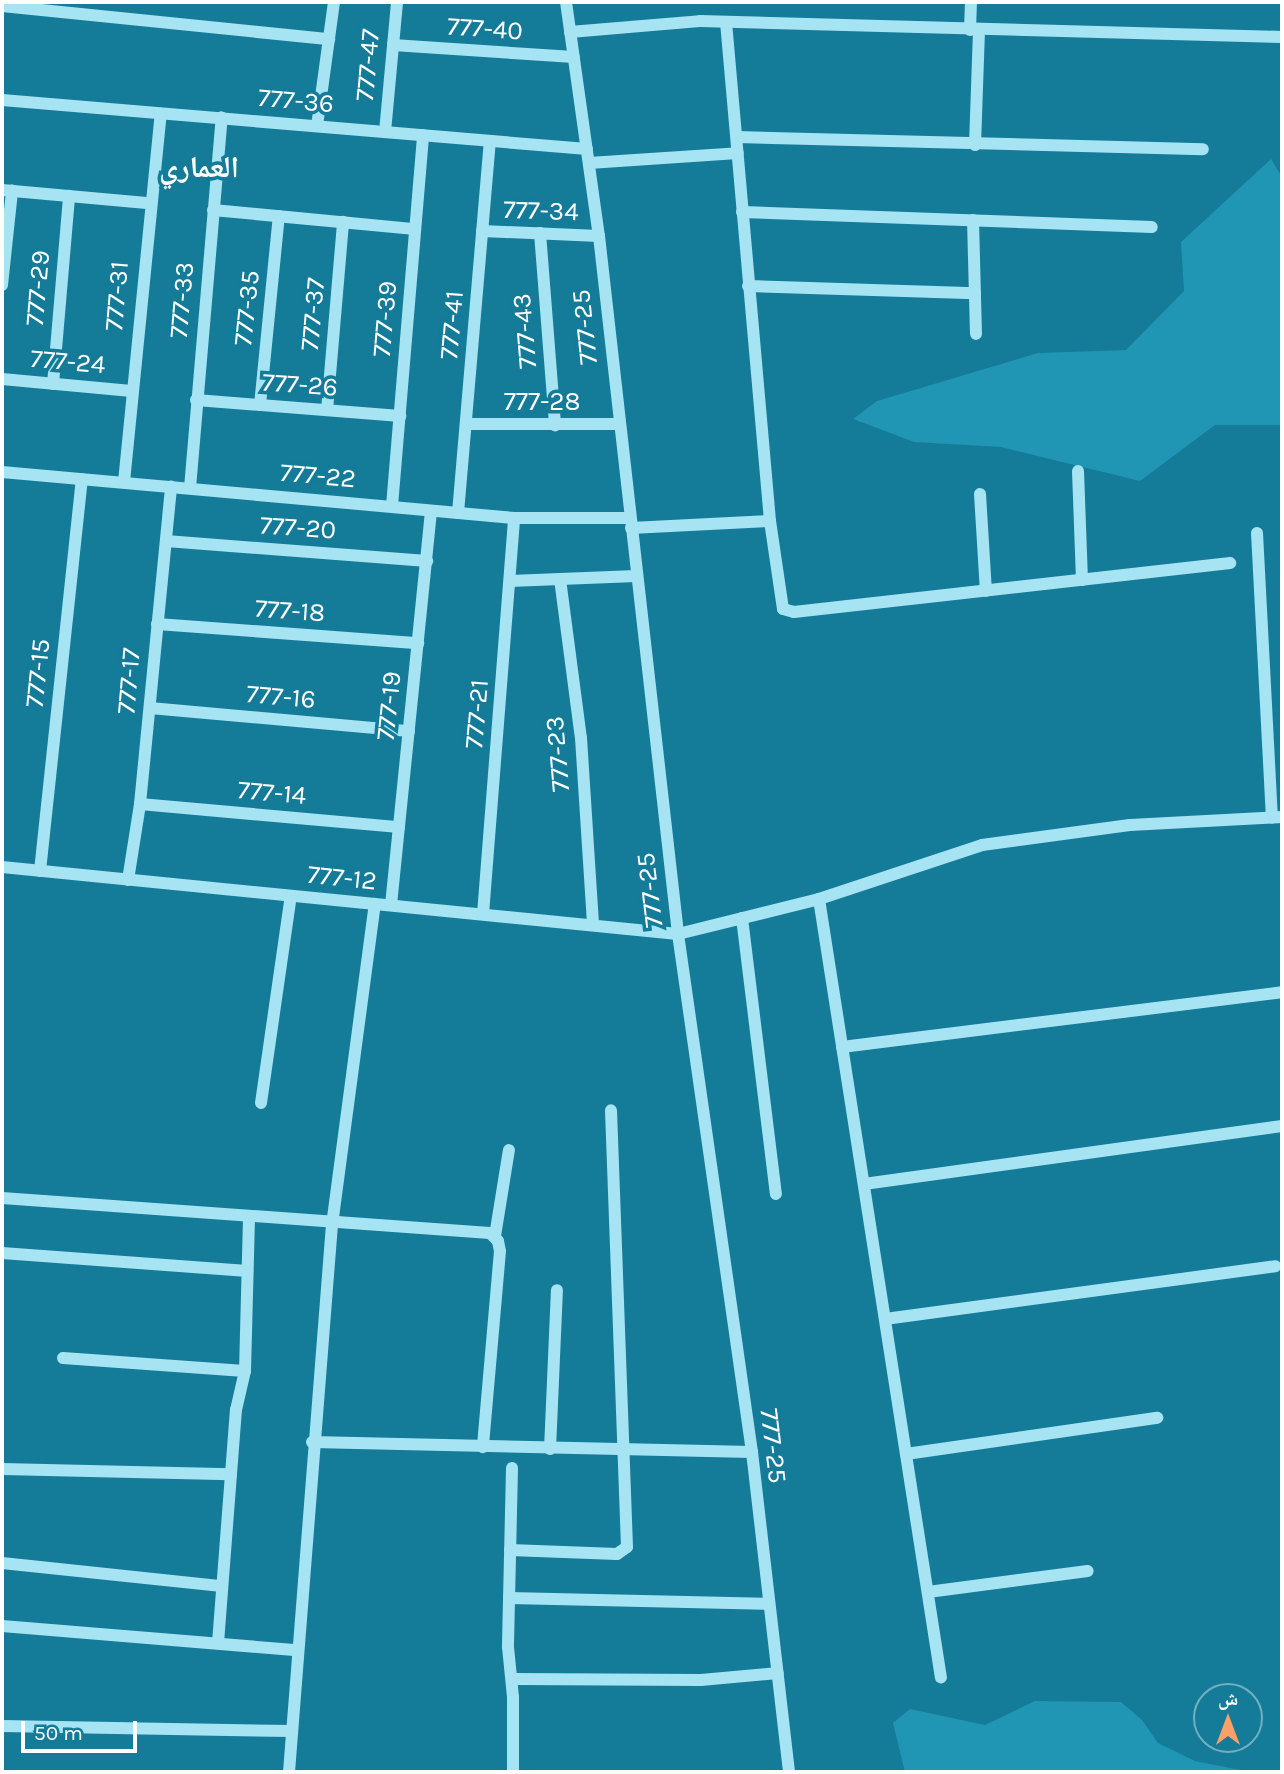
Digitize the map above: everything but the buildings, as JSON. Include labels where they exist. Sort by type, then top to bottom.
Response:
[{"type":"street","points":[[317,126],[334,2]]},
{"type":"street","name":"777-47","points":[[385,132],[397,2]]},
{"type":"street","name":"777-25","points":[[566,2],[598,236],[678,934],[752,1452],[789,1772]]},
{"type":"street","points":[[971,2],[974,30],[975,145]]},
{"type":"street","points":[[2,6],[329,39]]},
{"type":"street","points":[[570,32],[726,22],[1282,37]]},
{"type":"street","points":[[726,22],[770,521],[783,609],[794,612],[1230,564]]},
{"type":"street","name":"777-40","points":[[393,45],[574,57]]},
{"type":"street","name":"777-36","points":[[2,100],[587,149]]},
{"type":"street","name":"777-31","points":[[124,482],[149,203],[161,114]]},
{"type":"street","name":"777-33","points":[[190,488],[222,117]]},
{"type":"street","name":"777-39","points":[[392,506],[423,135]]},
{"type":"street","points":[[737,137],[1203,149]]},
{"type":"street","name":"777-41","points":[[458,513],[490,141]]},
{"type":"street","points":[[589,163],[738,153]]},
{"type":"street","points":[[2,285],[7,190],[149,203]]},
{"type":"street","name":"777-29","points":[[53,384],[69,196]]},
{"type":"street","points":[[213,210],[415,229]]},
{"type":"street","points":[[742,212],[1152,227]]},
{"type":"street","name":"777-35","points":[[261,405],[279,216]]},
{"type":"street","points":[[973,220],[975,334]]},
{"type":"street","name":"777-37","points":[[327,410],[343,222]]},
{"type":"street","name":"777-34","points":[[482,231],[598,236]]},
{"type":"street","name":"777-43","points":[[540,233],[555,425]]},
{"type":"street","points":[[748,286],[975,293]]},
{"type":"street","name":"777-24","points":[[2,379],[131,391]]},
{"type":"street","name":"777-26","points":[[196,400],[400,416]]},
{"type":"street","name":"777-28","points":[[466,425],[618,424]]},
{"type":"street","points":[[1078,471],[1082,580]]},
{"type":"street","name":"777-22","points":[[2,472],[514,518],[630,523],[770,521]]},
{"type":"street","name":"777-15","points":[[40,871],[82,479]]},
{"type":"street","name":"777-17","points":[[128,880],[140,804],[171,486]]},
{"type":"street","points":[[980,494],[986,590]]},
{"type":"street","name":"777-19","points":[[391,905],[431,511]]},
{"type":"street","name":"777-21","points":[[483,914],[514,518]]},
{"type":"street","points":[[678,934],[819,899],[982,845],[1130,825],[1277,817],[1257,533]]},
{"type":"street","name":"777-20","points":[[166,541],[427,561]]},
{"type":"street","points":[[510,581],[636,576]]},
{"type":"street","name":"777-23","points":[[560,579],[581,738],[593,925]]},
{"type":"street","name":"777-18","points":[[157,624],[418,643]]},
{"type":"street","name":"777-16","points":[[149,708],[409,731]]},
{"type":"street","name":"777-14","points":[[140,804],[399,827]]},
{"type":"street","name":"777-12","points":[[2,867],[678,934]]},
{"type":"street","points":[[261,1103],[291,896]]},
{"type":"street","points":[[819,899],[941,1678]]},
{"type":"street","points":[[289,1772],[312,1442],[332,1225],[375,904]]},
{"type":"street","points":[[742,918],[776,1194]]},
{"type":"street","points":[[842,1047],[1282,992]]},
{"type":"street","points":[[510,1550],[622,1552],[627,1547],[611,1110]]},
{"type":"street","points":[[864,1184],[1282,1126]]},
{"type":"street","points":[[483,1447],[500,1251],[495,1236],[509,1150]]},
{"type":"street","points":[[2,1198],[495,1236]]},
{"type":"street","points":[[218,1643],[236,1410],[245,1371],[249,1217]]},
{"type":"street","points":[[2,1253],[247,1272]]},
{"type":"street","points":[[885,1319],[1275,1266]]},
{"type":"street","points":[[550,1449],[557,1290]]},
{"type":"street","points":[[63,1357],[245,1371]]},
{"type":"street","points":[[906,1454],[1157,1418]]},
{"type":"street","points":[[312,1442],[624,1452],[752,1452]]},
{"type":"street","points":[[512,1468],[509,1598],[513,1772]]},
{"type":"street","points":[[2,1469],[231,1474]]},
{"type":"street","points":[[2,1563],[222,1586]]},
{"type":"street","points":[[928,1591],[1088,1571]]},
{"type":"street","points":[[509,1598],[768,1604]]},
{"type":"street","points":[[2,1626],[297,1650]]},
{"type":"street","points":[[512,1679],[701,1680],[778,1673]]},
{"type":"street","points":[[2,1726],[291,1731]]},
{"type":"shaded area","points":[[1271,159],[1282,177],[1282,425],[1215,425],[1140,481],[1001,447],[914,442],[853,419],[877,401],[1038,353],[1126,350],[1184,291],[1181,242]]},
{"type":"shaded area","points":[[1035,1701],[1121,1702],[1142,1720],[1158,1743],[1195,1761],[1250,1772],[905,1772],[893,1723],[910,1709],[985,1725]]},
{"type":"district","name":"العماري","points":[[199,167]]}]
